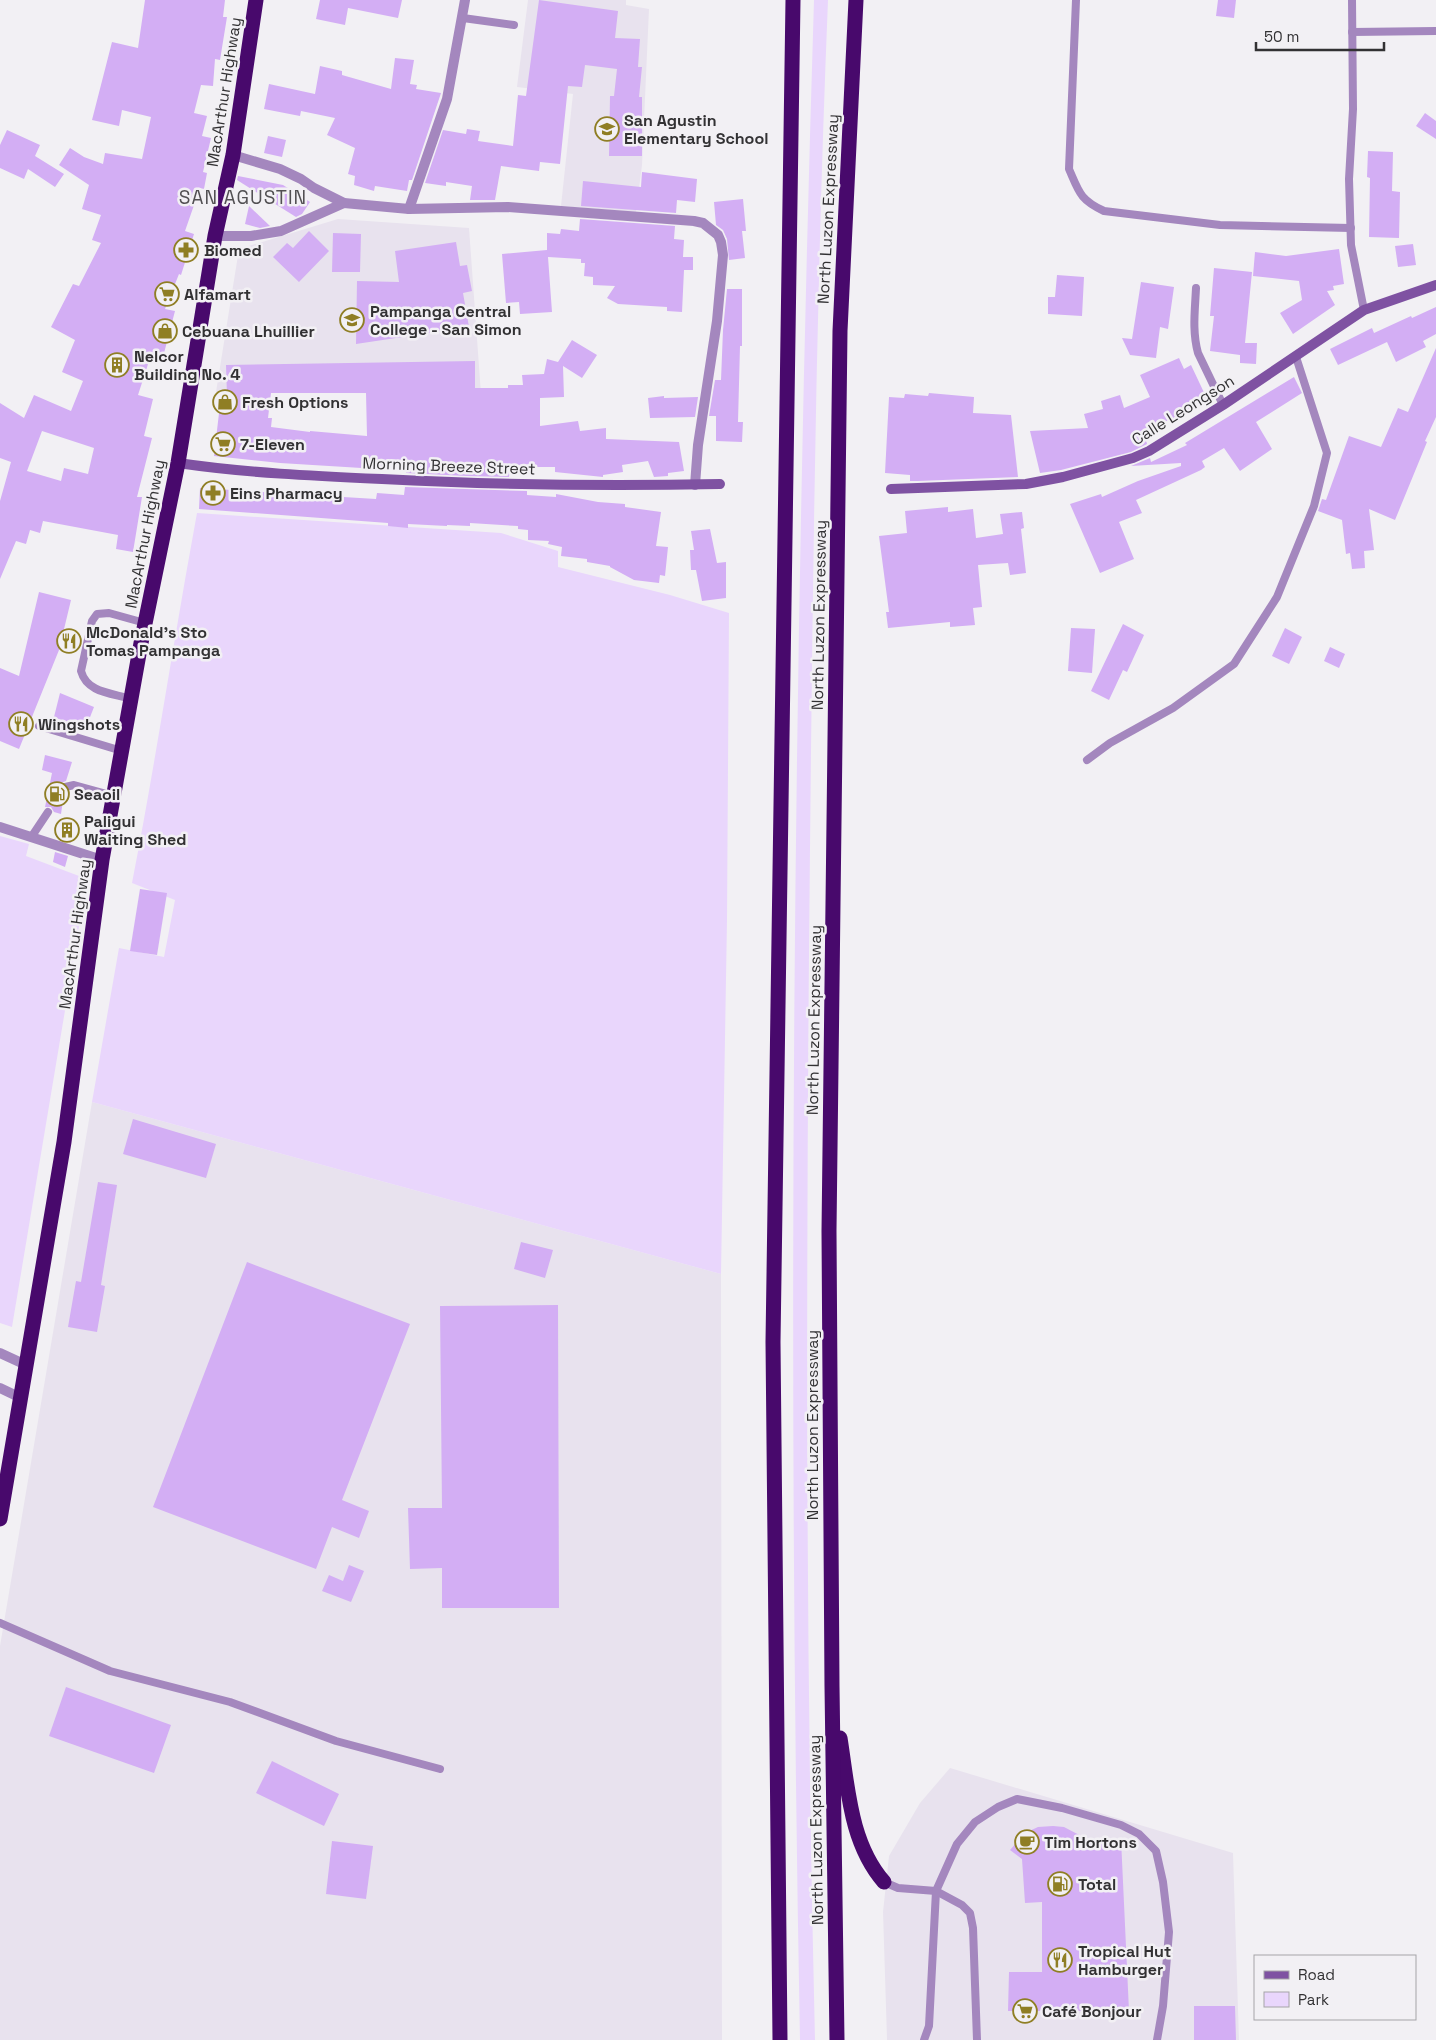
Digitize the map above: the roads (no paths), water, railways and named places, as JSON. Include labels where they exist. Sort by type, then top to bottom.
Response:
[{"type":"highway","name":"MacArthur Highway","points":[[0,1520],[64,1142],[102,860],[145,623],[178,463],[215,236],[233,155],[256,0]]},
{"type":"highway","points":[[780,2040],[773,1342],[792,0]]},
{"type":"highway","name":"North Luzon Expressway","points":[[837,2040],[829,1231],[840,331],[856,0]]},
{"type":"highway","points":[[832,1686],[856,1833],[872,1868],[884,1882]]},
{"type":"main road","name":"Calle Leongson","points":[[891,489],[1026,484],[1063,478],[1133,458],[1149,451],[1223,405],[1364,310],[1436,285]]},
{"type":"main road","name":"Morning Breeze Street","points":[[178,463],[238,471],[430,482],[576,485],[720,484]]},
{"type":"street","points":[[409,209],[447,99],[466,0]]},
{"type":"street","points":[[233,155],[280,169],[344,203],[409,209],[508,207],[694,221],[703,223],[712,229],[721,242],[723,255],[721,285],[694,485]]},
{"type":"street","points":[[215,236],[251,236],[281,231],[344,203]]},
{"type":"street","points":[[0,827],[102,860]]},
{"type":"street","points":[[0,1353],[26,1365]]},
{"type":"street","points":[[0,1388],[21,1398]]},
{"type":"lane","points":[[1076,0],[1069,169],[1087,203],[1104,211],[1220,226],[1351,228]]},
{"type":"lane","points":[[1352,0],[1353,109],[1349,179],[1351,245],[1364,310]]},
{"type":"lane","points":[[463,18],[514,25]]},
{"type":"lane","points":[[1352,32],[1436,31]]},
{"type":"lane","points":[[1196,288],[1195,344],[1223,405]]},
{"type":"lane","points":[[1086,760],[1110,743],[1173,708],[1234,664],[1276,597],[1314,506],[1326,453],[1296,357]]},
{"type":"lane","points":[[131,698],[90,687],[83,679],[81,671],[92,621],[97,614],[109,613],[145,623]]},
{"type":"lane","points":[[39,726],[122,751]]},
{"type":"lane","points":[[61,788],[74,785],[114,796]]},
{"type":"lane","points":[[32,836],[48,812]]},
{"type":"lane","points":[[0,1623],[110,1671],[230,1702],[336,1741],[440,1769]]},
{"type":"lane","points":[[924,2040],[929,2026],[936,1891],[957,1844],[975,1822],[998,1807],[1017,1800],[1062,1808],[1100,1818],[1139,1834],[1156,1851],[1163,1882],[1169,1932],[1163,2006],[1157,2040]]},
{"type":"lane","points":[[884,1882],[898,1888],[936,1891],[962,1905],[970,1913],[974,1928],[976,2040]]},
{"type":"place","name":"San Agustin Elementary School","points":[[607,129]]},
{"type":"place","name":"Biomed","points":[[186,250]]},
{"type":"place","name":"Alfamart","points":[[167,294]]},
{"type":"place","name":"Pampanga Central College - San Simon","points":[[352,320]]},
{"type":"place","name":"Cebuana Lhuillier","points":[[165,331]]},
{"type":"place","name":"Nelcor Building No. 4","points":[[117,365]]},
{"type":"place","name":"Fresh Options","points":[[225,402]]},
{"type":"place","name":"7-Eleven","points":[[223,444]]},
{"type":"place","name":"Eins Pharmacy","points":[[213,493]]},
{"type":"place","name":"McDonald's Sto Tomas Pampanga","points":[[69,641]]},
{"type":"place","name":"Wingshots","points":[[21,724]]},
{"type":"place","name":"Seaoil","points":[[57,794]]},
{"type":"place","name":"Paligui Waiting Shed","points":[[67,830]]},
{"type":"place","name":"Tim Hortons","points":[[1027,1842]]},
{"type":"place","name":"Total","points":[[1060,1884]]},
{"type":"place","name":"Tropical Hut Hamburger","points":[[1060,1960]]},
{"type":"place","name":"Café Bonjour","points":[[1025,2011]]},
{"type":"district","name":"SAN AGUSTIN","points":[[243,197]]}]
